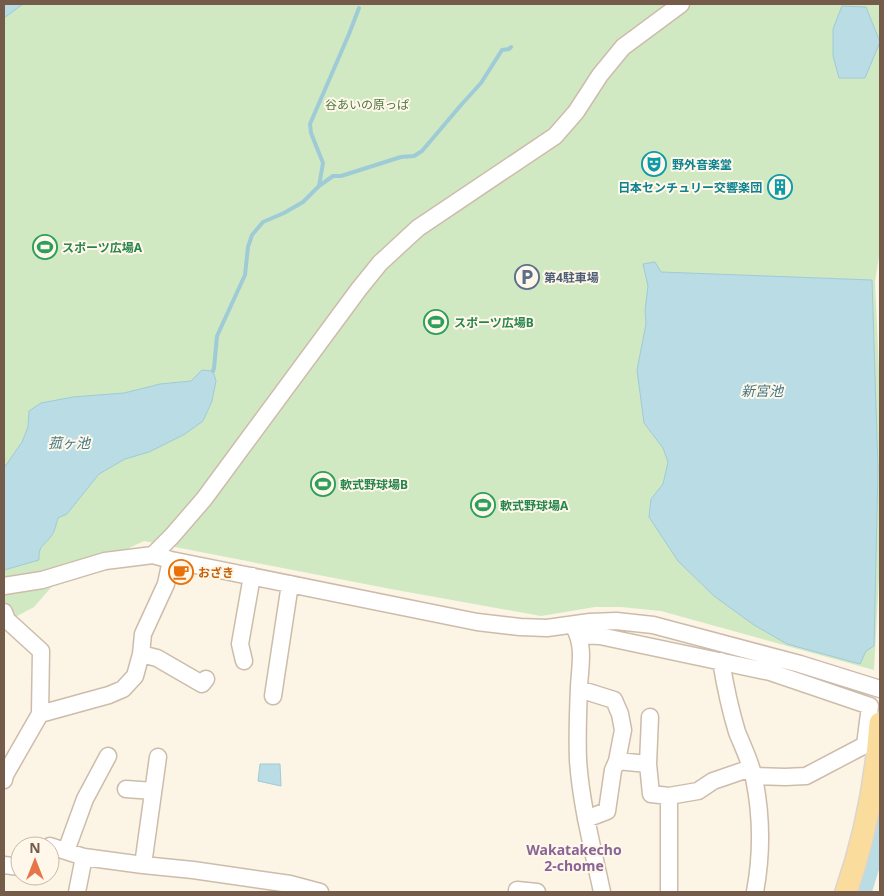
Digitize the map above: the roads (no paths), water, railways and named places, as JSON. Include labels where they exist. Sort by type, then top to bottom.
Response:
[{"type":"main road","points":[[846,892],[866,820],[876,768],[880,723]]},
{"type":"street","points":[[153,555],[200,496],[376,259],[416,224],[552,133],[572,111],[596,72],[620,45],[675,4]]},
{"type":"street","points":[[153,555],[204,499],[359,289],[380,264],[418,228],[555,136],[576,112],[600,75],[623,47],[681,4]]},
{"type":"street","points":[[4,586],[42,580],[105,562],[153,555],[477,622],[575,630],[770,672],[870,706],[865,745],[806,776],[786,777],[752,772],[713,780],[698,791],[668,796],[651,794],[648,764],[650,717]]},
{"type":"street","points":[[40,714],[109,695],[123,689],[135,676],[142,654],[143,634],[166,584],[172,560]]},
{"type":"street","points":[[244,661],[240,644],[252,576]]},
{"type":"street","points":[[274,696],[290,584]]},
{"type":"street","points":[[4,612],[7,620],[41,651],[40,714],[4,775],[4,780]]},
{"type":"street","points":[[575,630],[590,622],[616,621],[653,625],[800,664],[880,689]]},
{"type":"street","points":[[575,630],[582,650],[579,689],[578,760],[586,819],[602,892]]},
{"type":"street","points":[[142,654],[156,658],[202,684],[206,679]]},
{"type":"street","points":[[721,661],[737,730],[752,772],[760,816],[761,846],[756,892]]},
{"type":"street","points":[[794,680],[800,664]]},
{"type":"street","points":[[579,689],[614,700],[620,714],[623,730],[617,761],[613,770],[607,810],[586,819]]},
{"type":"street","points":[[66,851],[85,799],[108,756]]},
{"type":"street","points":[[143,865],[158,757]]},
{"type":"street","points":[[617,761],[648,764]]},
{"type":"street","points":[[126,789],[153,792]]},
{"type":"street","points":[[668,796],[668,892]]},
{"type":"street","points":[[60,849],[84,857],[270,881],[320,892]]},
{"type":"street","points":[[77,892],[84,857]]},
{"type":"street","points":[[517,892],[517,890],[537,892]]},
{"type":"water","points":[[4,4],[23,4],[4,18]]},
{"type":"water","points":[[842,6],[866,7],[880,42],[865,78],[839,78],[833,56],[833,29]]},
{"type":"water","name":"新宮池","points":[[655,262],[661,272],[872,280],[878,470],[874,646],[866,651],[860,664],[787,644],[754,625],[714,596],[678,561],[649,517],[651,499],[663,484],[668,462],[663,448],[644,423],[637,370],[646,324],[645,311],[648,286],[643,264]]},
{"type":"water","name":"菰ヶ池","points":[[202,370],[213,371],[216,381],[212,401],[203,421],[185,434],[149,452],[125,459],[99,474],[67,514],[58,518],[53,533],[41,548],[39,560],[4,570],[4,468],[22,442],[28,427],[29,411],[41,403],[73,397],[124,393],[160,384],[191,381]]},
{"type":"water","points":[[260,764],[280,764],[281,786],[258,781]]},
{"type":"waterway","points":[[319,186],[323,163],[311,133],[310,124],[359,8]]},
{"type":"waterway","points":[[213,371],[217,336],[245,275],[248,247],[252,235],[263,222],[303,202],[319,186],[333,176],[341,176],[401,157],[414,156],[422,151],[481,83],[502,50],[511,47]]},
{"type":"waterway","points":[[861,892],[876,844],[880,818]]},
{"type":"place","name":"野外音楽堂","points":[[654,164]]},
{"type":"place","name":"日本センチュリー交響楽団","points":[[780,187]]},
{"type":"place","name":"スポーツ広場A","points":[[45,247]]},
{"type":"place","name":"第4駐車場","points":[[527,277]]},
{"type":"place","name":"スポーツ広場B","points":[[436,322]]},
{"type":"place","name":"軟式野球場B","points":[[323,484]]},
{"type":"place","name":"軟式野球場A","points":[[483,505]]},
{"type":"place","name":"おざき","points":[[181,572]]},
{"type":"district","name":"Wakatakecho 2-chome","points":[[574,858]]},
{"type":"park label","name":"谷あいの原っぱ","points":[[367,104]]}]
